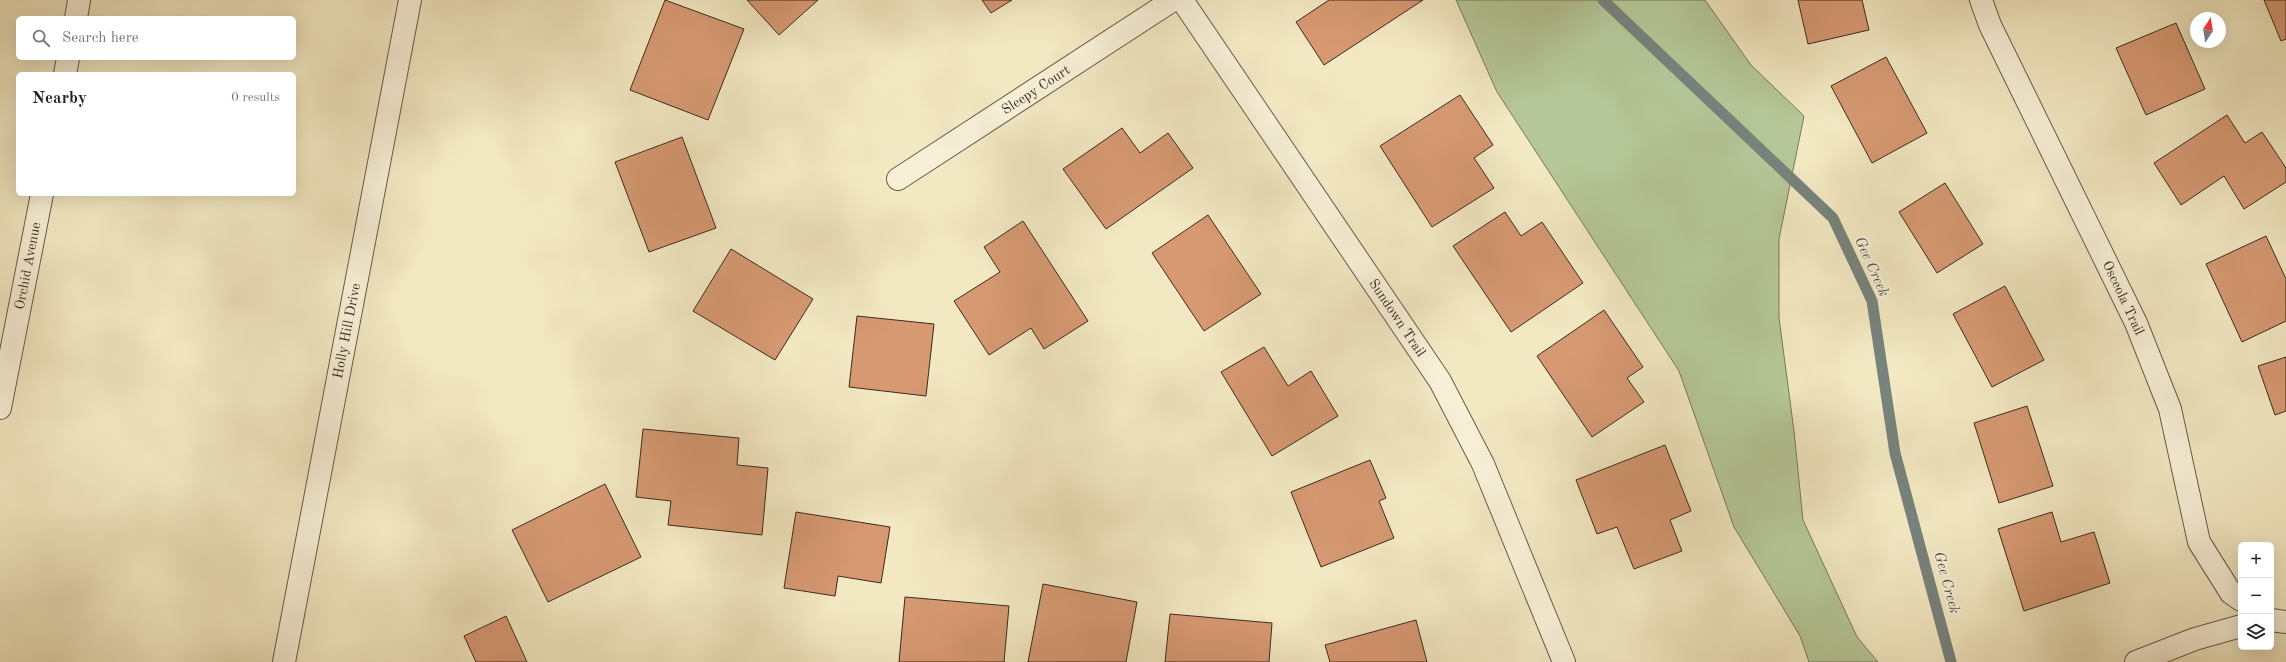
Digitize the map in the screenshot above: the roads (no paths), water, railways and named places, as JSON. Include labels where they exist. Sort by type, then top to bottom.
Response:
[{"type":"street","points":[[76,16],[79,0]]},
{"type":"street","name":"Holly Hill Drive","points":[[284,662],[410,0]]},
{"type":"street","name":"Sleepy Court","points":[[898,179],[1173,0]]},
{"type":"street","name":"Sundown Trail","points":[[1182,0],[1440,381],[1483,464],[1564,662]]},
{"type":"street","name":"Osceola Trail","points":[[1981,0],[1990,25],[2139,330],[2170,409],[2199,542],[2231,593],[2238,598]]},
{"type":"street","points":[[65,72],[68,60]]},
{"type":"street","name":"Orchid Avenue","points":[[0,408],[42,196]]},
{"type":"street","points":[[2274,620],[2286,622]]},
{"type":"street","points":[[2136,662],[2195,640],[2238,627]]},
{"type":"waterway","name":"Gee Creek","points":[[1603,0],[1833,218],[1872,301],[1895,453],[1951,662]]}]
